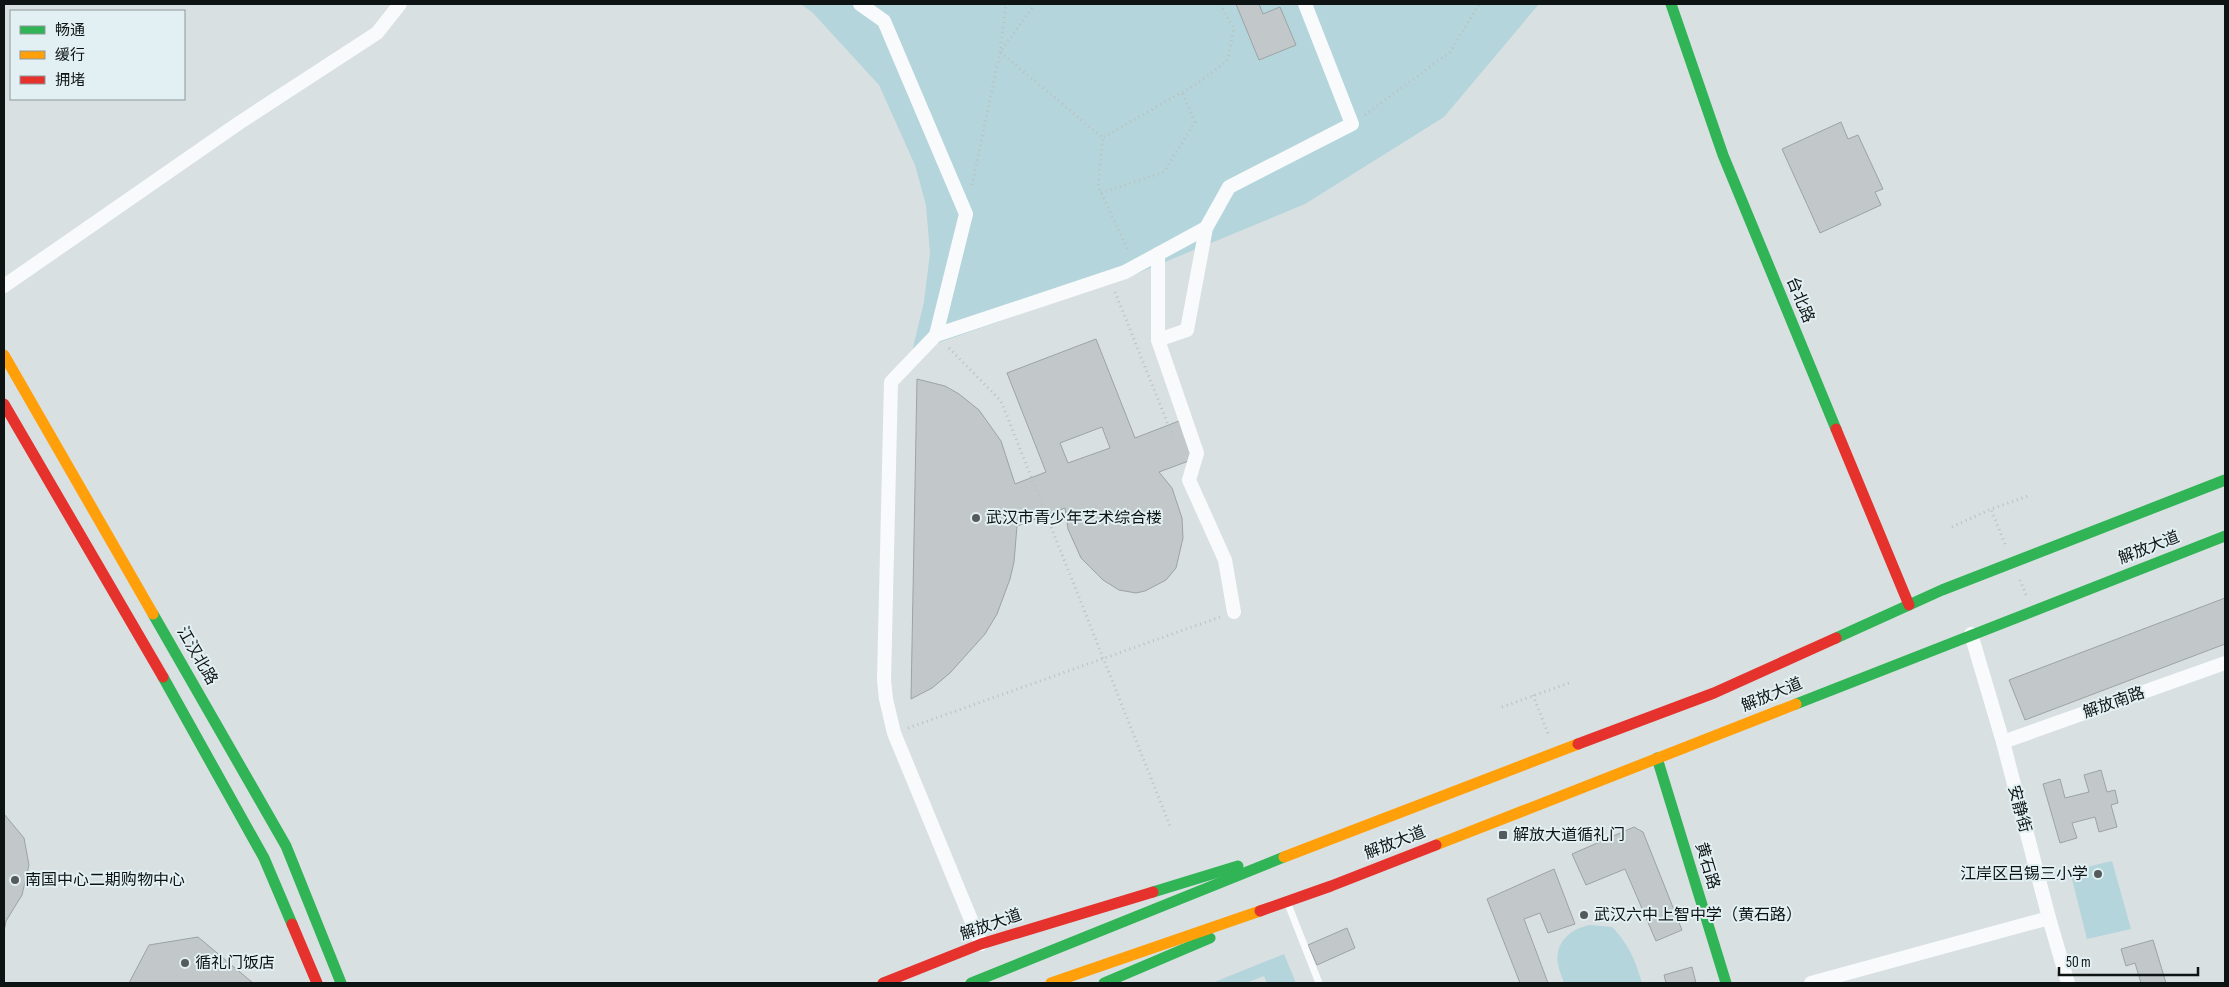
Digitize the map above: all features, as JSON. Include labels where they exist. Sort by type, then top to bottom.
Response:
[{"type":"main road","name":"台北路","points":[[1671,4],[1722,155],[1909,605]]},
{"type":"main road","name":"江汉北路","points":[[4,355],[286,846],[341,983]]},
{"type":"main road","points":[[4,404],[129,617],[264,858],[317,983]]},
{"type":"main road","name":"解放大道","points":[[971,983],[1340,835],[1714,693],[1951,586],[2225,480]]},
{"type":"main road","name":"解放大道","points":[[1104,983],[1128,979],[1288,904],[1331,886],[2225,536]]},
{"type":"main road","name":"黄石路","points":[[1657,758],[1726,983]]},
{"type":"main road","name":"解放大道","points":[[883,983],[981,944],[1340,835]]},
{"type":"main road","name":"解放大道","points":[[1050,983],[1331,886]]},
{"type":"street","points":[[4,286],[239,123],[376,33],[400,4]]},
{"type":"street","points":[[860,4],[884,21],[966,214],[936,334]]},
{"type":"street","points":[[1158,340],[1187,330],[1206,228],[1229,187],[1352,124],[1305,4]]},
{"type":"street","points":[[981,944],[894,733],[886,699],[884,680],[891,382],[936,334],[1110,277],[1135,266],[1206,228]]},
{"type":"street","points":[[1158,254],[1158,340],[1197,453],[1189,480],[1225,560],[1234,612]]},
{"type":"street","name":"安静街","points":[[1971,634],[2003,742],[2068,983]]},
{"type":"street","name":"解放南路","points":[[2003,742],[2225,663]]},
{"type":"street","points":[[1811,983],[2049,918]]},
{"type":"lane","points":[[1288,904],[1319,983]]},
{"type":"path","points":[[972,186],[1000,52],[1006,4]]},
{"type":"path","points":[[1000,52],[1035,4]]},
{"type":"path","points":[[1103,138],[1182,92],[1227,62],[1234,29],[1220,4]]},
{"type":"path","points":[[1352,124],[1450,52],[1479,4]]},
{"type":"path","points":[[1000,52],[1103,138]]},
{"type":"path","points":[[1102,193],[1164,172],[1196,122],[1182,92]]},
{"type":"path","points":[[1103,138],[1098,186],[1135,266]]},
{"type":"path","points":[[1110,277],[1175,443]]},
{"type":"path","points":[[936,334],[1000,401],[1170,826]]},
{"type":"path","points":[[1952,526],[1991,509]]},
{"type":"path","points":[[894,733],[1234,612]]},
{"type":"path","points":[[1502,707],[1569,683]]},
{"type":"shaded area","points":[[801,4],[1539,4],[1444,117],[1305,204],[1136,274],[912,352],[924,302],[930,253],[926,205],[915,165],[879,85],[813,13]]},
{"type":"shaded area","points":[[2112,861],[2131,929],[2087,939],[2070,871]]},
{"type":"shaded area","points":[[1590,925],[1612,927],[1631,953],[1642,983],[1564,983],[1558,964],[1557,956],[1559,949],[1566,937],[1571,933]]},
{"type":"shaded area","points":[[1284,954],[1296,983],[1267,983],[1264,976],[1246,983],[1212,983]]},
{"type":"building","points":[[1236,4],[1259,4],[1263,14],[1280,7],[1296,45],[1259,60]]},
{"type":"building","points":[[1841,122],[1848,139],[1858,135],[1883,189],[1875,192],[1881,205],[1820,233],[1782,149]]},
{"type":"building","name":"武汉市青少年艺术综合楼","points":[[1096,339],[1135,438],[1179,421],[1194,459],[1159,472],[1172,488],[1182,518],[1183,538],[1176,568],[1166,580],[1145,591],[1136,593],[1119,590],[1103,580],[1081,558],[1068,529],[1065,508],[1017,526],[1014,562],[1010,579],[997,614],[985,634],[950,673],[932,688],[911,699],[917,379],[945,386],[959,394],[979,410],[1001,441],[1015,484],[1046,472],[1007,373]],"holes":[[[1102,427],[1110,448],[1068,463],[1060,443]]]},
{"type":"building","points":[[2225,598],[2225,644],[2025,720],[2009,680]]},
{"type":"building","points":[[2101,770],[2107,792],[2115,790],[2118,803],[2111,805],[2117,827],[2099,832],[2095,817],[2072,823],[2077,838],[2060,843],[2043,784],[2060,779],[2065,798],[2089,792],[2084,775]]},
{"type":"building","name":"南国中心二期购物中心","points":[[4,814],[24,838],[29,865],[22,895],[6,921],[4,932]]},
{"type":"building","points":[[1634,827],[1643,832],[1682,930],[1656,941],[1625,869],[1586,885],[1572,854]]},
{"type":"building","points":[[1554,869],[1575,924],[1548,933],[1540,913],[1524,919],[1548,983],[1520,983],[1487,899]]},
{"type":"building","points":[[1347,928],[1355,948],[1317,965],[1308,945]]},
{"type":"building","name":"循礼门饭店","points":[[198,937],[253,983],[129,983],[149,945]]},
{"type":"building","points":[[2153,940],[2166,983],[2141,983],[2135,963],[2126,966],[2121,949]]},
{"type":"building","points":[[1692,967],[1696,983],[1666,983],[1664,975]]},
{"type":"traffic: fast","points":[[1671,4],[1723,155],[1836,429]]},
{"type":"traffic: fast","points":[[1836,638],[1942,590],[2225,480]]},
{"type":"traffic: fast","points":[[1796,704],[2225,536]]},
{"type":"traffic: fast","points":[[153,614],[286,846],[341,983]]},
{"type":"traffic: fast","points":[[163,677],[264,858],[292,924]]},
{"type":"traffic: fast","points":[[1657,758],[1726,983]]},
{"type":"traffic: fast","points":[[971,983],[1284,857]]},
{"type":"traffic: fast","points":[[1153,892],[1238,866]]},
{"type":"traffic: fast","points":[[1104,983],[1210,938]]},
{"type":"traffic: slow","points":[[4,355],[153,614]]},
{"type":"traffic: slow","points":[[1436,845],[1796,704]]},
{"type":"traffic: slow","points":[[1284,857],[1578,744]]},
{"type":"traffic: slow","points":[[1051,983],[1260,911]]},
{"type":"traffic: jam","points":[[4,404],[163,677]]},
{"type":"traffic: jam","points":[[1836,429],[1909,605]]},
{"type":"traffic: jam","points":[[1578,744],[1714,693],[1836,638]]},
{"type":"traffic: jam","points":[[1260,911],[1331,886],[1436,845]]},
{"type":"traffic: jam","points":[[883,983],[981,944],[1153,892]]},
{"type":"traffic: jam","points":[[292,924],[317,983]]},
{"type":"place","name":"武汉市青少年艺术综合楼","points":[[976,518]]},
{"type":"place","name":"解放大道循礼门","points":[[1503,835]]},
{"type":"place","name":"江岸区吕锡三小学","points":[[2098,874]]},
{"type":"place","name":"南国中心二期购物中心","points":[[15,880]]},
{"type":"place","name":"武汉六中上智中学（黄石路）","points":[[1584,915]]},
{"type":"place","name":"循礼门饭店","points":[[185,963]]}]
